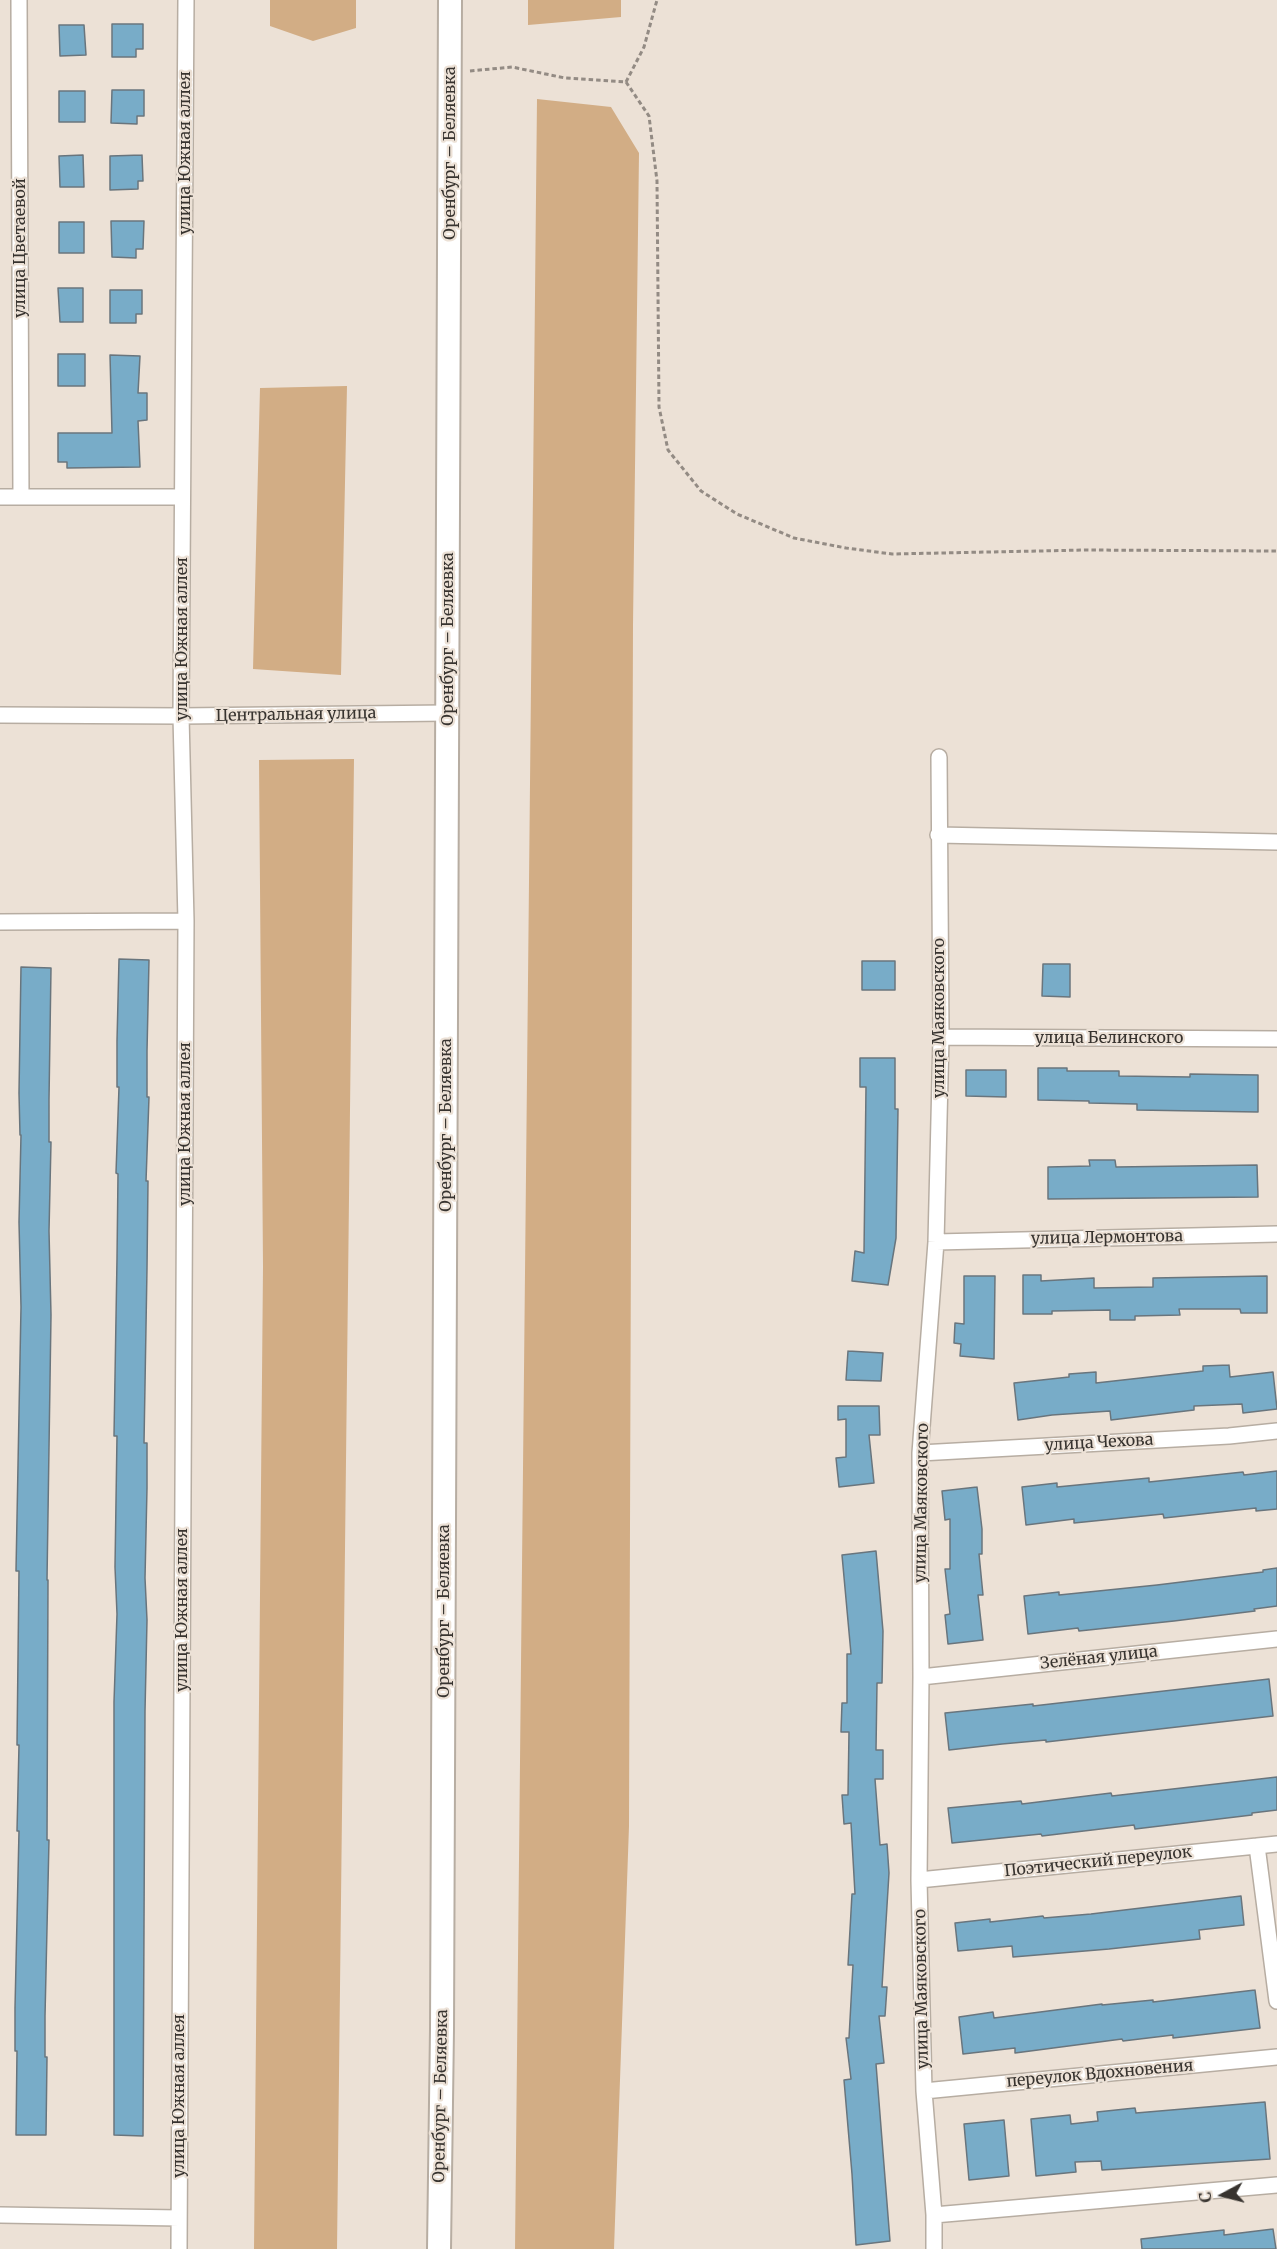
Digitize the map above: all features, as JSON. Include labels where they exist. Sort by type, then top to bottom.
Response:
[{"type":"main road","name":"Оренбург – Беляевка","points":[[439,2249],[442,2017],[450,0]]},
{"type":"street","name":"улица Цветаевой","points":[[19,0],[21,497]]},
{"type":"street","name":"улица Южная аллея","points":[[179,2249],[186,921],[181,716],[186,0]]},
{"type":"street","points":[[0,497],[182,497]]},
{"type":"street","name":"Центральная улица","points":[[0,715],[181,716],[447,713]]},
{"type":"street","name":"улица Маяковского","points":[[934,2249],[934,2215],[924,2091],[919,1880],[920,1453],[936,1242],[941,1037],[939,757]]},
{"type":"street","points":[[938,835],[1277,842]]},
{"type":"street","points":[[0,922],[186,921]]},
{"type":"street","name":"улица Белинского","points":[[941,1037],[1277,1039]]},
{"type":"street","name":"улица Лермонтова","points":[[936,1242],[1277,1234]]},
{"type":"street","name":"улица Чехова","points":[[920,1453],[1229,1436],[1277,1431]]},
{"type":"street","name":"Зелёная улица","points":[[921,1677],[1277,1639]]},
{"type":"street","name":"Поэтический переулок","points":[[919,1880],[1277,1844]]},
{"type":"street","points":[[1257,1846],[1277,2001]]},
{"type":"street","name":"переулок Вдохновения","points":[[924,2091],[1277,2057]]},
{"type":"street","points":[[934,2215],[1277,2185]]},
{"type":"street","points":[[0,2215],[179,2218]]},
{"type":"path","points":[[626,82],[644,47],[657,0]]},
{"type":"path","points":[[450,71],[484,71],[512,67],[565,78],[626,82]]},
{"type":"path","points":[[626,82],[649,116],[657,181],[659,407],[668,450],[701,491],[737,514],[794,538],[892,554],[1076,550],[1277,551]]},
{"type":"shaded area","points":[[270,0],[356,0],[356,28],[313,41],[270,26]]},
{"type":"shaded area","points":[[528,0],[621,0],[621,17],[528,25]]},
{"type":"shaded area","points":[[537,99],[611,107],[639,153],[633,624],[629,1826],[614,2249],[515,2249]]},
{"type":"shaded area","points":[[347,386],[341,675],[253,669],[260,388]]},
{"type":"shaded area","points":[[354,759],[337,2249],[254,2249],[263,1267],[259,760]]},
{"type":"building","points":[[112,24],[143,24],[143,49],[136,49],[136,57],[112,57]]},
{"type":"building","points":[[59,25],[84,25],[86,55],[60,56]]},
{"type":"building","points":[[112,90],[144,90],[144,116],[137,116],[137,124],[111,123]]},
{"type":"building","points":[[59,91],[85,91],[85,122],[59,122]]},
{"type":"building","points":[[83,155],[84,187],[60,187],[59,156]]},
{"type":"building","points":[[142,155],[143,181],[138,181],[138,189],[110,190],[110,156]]},
{"type":"building","points":[[111,221],[144,221],[143,249],[136,249],[136,258],[112,257]]},
{"type":"building","points":[[59,222],[84,222],[84,253],[59,253]]},
{"type":"building","points":[[58,288],[83,288],[83,322],[60,322]]},
{"type":"building","points":[[110,290],[142,290],[142,314],[136,314],[136,323],[110,323]]},
{"type":"building","points":[[58,354],[85,354],[85,386],[58,386]]},
{"type":"building","points":[[110,355],[140,356],[138,393],[147,393],[147,420],[138,421],[140,467],[67,468],[67,462],[58,462],[58,433],[112,433]]},
{"type":"building","points":[[119,959],[149,960],[144,1443],[147,1443],[145,1578],[147,1620],[143,2136],[114,2135],[114,1702],[117,1614],[115,1567],[117,1436],[114,1436]]},
{"type":"building","points":[[862,961],[895,961],[895,990],[862,990]]},
{"type":"building","points":[[1043,964],[1070,964],[1070,997],[1042,996]]},
{"type":"building","points":[[21,967],[51,968],[46,2135],[16,2135],[19,1571],[16,1571],[21,1307],[19,1093]]},
{"type":"building","points":[[860,1058],[895,1058],[895,1109],[898,1109],[896,1238],[888,1285],[852,1281],[855,1251],[864,1253],[866,1087],[860,1087]]},
{"type":"building","points":[[1038,1068],[1067,1068],[1067,1071],[1119,1071],[1119,1076],[1258,1075],[1258,1112],[1137,1110],[1137,1104],[1038,1100]]},
{"type":"building","points":[[966,1070],[1006,1070],[1006,1097],[966,1096]]},
{"type":"building","points":[[1089,1160],[1115,1160],[1116,1167],[1257,1165],[1258,1197],[1048,1199],[1048,1167],[1090,1166]]},
{"type":"building","points":[[1023,1275],[1041,1275],[1041,1281],[1094,1278],[1094,1288],[1153,1287],[1153,1278],[1267,1276],[1267,1313],[1241,1313],[1240,1309],[1179,1309],[1180,1315],[1135,1316],[1135,1320],[1110,1320],[1110,1310],[1023,1314]]},
{"type":"building","points":[[964,1276],[995,1276],[994,1359],[960,1356],[961,1344],[954,1343],[955,1323],[964,1324]]},
{"type":"building","points":[[848,1351],[883,1353],[881,1381],[846,1380]]},
{"type":"building","points":[[1229,1365],[1230,1377],[1273,1372],[1277,1409],[1243,1413],[1242,1404],[1194,1406],[1194,1410],[1111,1420],[1110,1411],[1018,1420],[1014,1383],[1096,1372],[1096,1383],[1203,1371],[1203,1366]]},
{"type":"building","points":[[838,1406],[879,1406],[880,1435],[869,1435],[874,1483],[839,1487],[836,1458],[846,1457],[846,1419],[838,1420]]},
{"type":"building","points":[[1277,1471],[1277,1509],[1256,1511],[1256,1508],[1164,1518],[1163,1514],[1074,1523],[1074,1519],[1026,1525],[1022,1487],[1057,1483],[1057,1487],[1149,1478],[1149,1482],[1243,1472],[1244,1475]]},
{"type":"building","points":[[977,1487],[982,1529],[982,1554],[979,1554],[983,1595],[978,1595],[983,1640],[948,1644],[945,1615],[950,1614],[945,1569],[950,1569],[950,1519],[945,1520],[942,1491]]},
{"type":"building","points":[[876,1551],[883,1631],[882,1683],[877,1683],[876,1750],[883,1750],[883,1779],[875,1779],[880,1845],[887,1844],[889,1873],[882,1987],[887,1987],[885,2016],[879,2016],[884,2063],[876,2064],[890,2241],[856,2245],[844,2080],[851,2079],[846,2038],[849,2038],[853,1965],[848,1965],[852,1894],[855,1894],[851,1823],[844,1824],[842,1795],[848,1795],[849,1732],[841,1732],[842,1703],[847,1703],[847,1654],[851,1654],[842,1555]]},
{"type":"building","points":[[1277,1568],[1277,1606],[1174,1621],[1028,1634],[1024,1596],[1059,1592],[1059,1595],[1157,1585],[1263,1572],[1263,1570]]},
{"type":"building","points":[[1269,1679],[1273,1716],[1046,1742],[1046,1740],[949,1750],[945,1713],[1033,1704],[1033,1706]]},
{"type":"building","points":[[1277,1777],[1277,1810],[1135,1829],[1134,1825],[1042,1836],[1041,1834],[952,1843],[948,1808],[1021,1801],[1022,1804],[1111,1793],[1112,1796]]},
{"type":"building","points":[[1241,1896],[1244,1925],[1199,1930],[1200,1939],[1013,1957],[1012,1946],[958,1951],[955,1923],[1091,1914]]},
{"type":"building","points":[[1255,1990],[1260,2028],[1173,2038],[1173,2035],[1123,2041],[1122,2039],[1015,2053],[1015,2048],[963,2054],[959,2017],[993,2012],[994,2018],[1102,2004],[1153,2000],[1153,2002]]},
{"type":"building","points":[[1265,2102],[1270,2159],[1102,2170],[1101,2161],[1075,2162],[1076,2172],[1036,2176],[1031,2119],[1070,2115],[1071,2124],[1098,2121],[1097,2112],[1135,2108],[1136,2113]]},
{"type":"building","points":[[1004,2120],[1009,2176],[969,2180],[964,2124]]},
{"type":"building","points":[[1273,2229],[1276,2249],[1142,2249],[1141,2239],[1224,2230],[1224,2235]]}]
